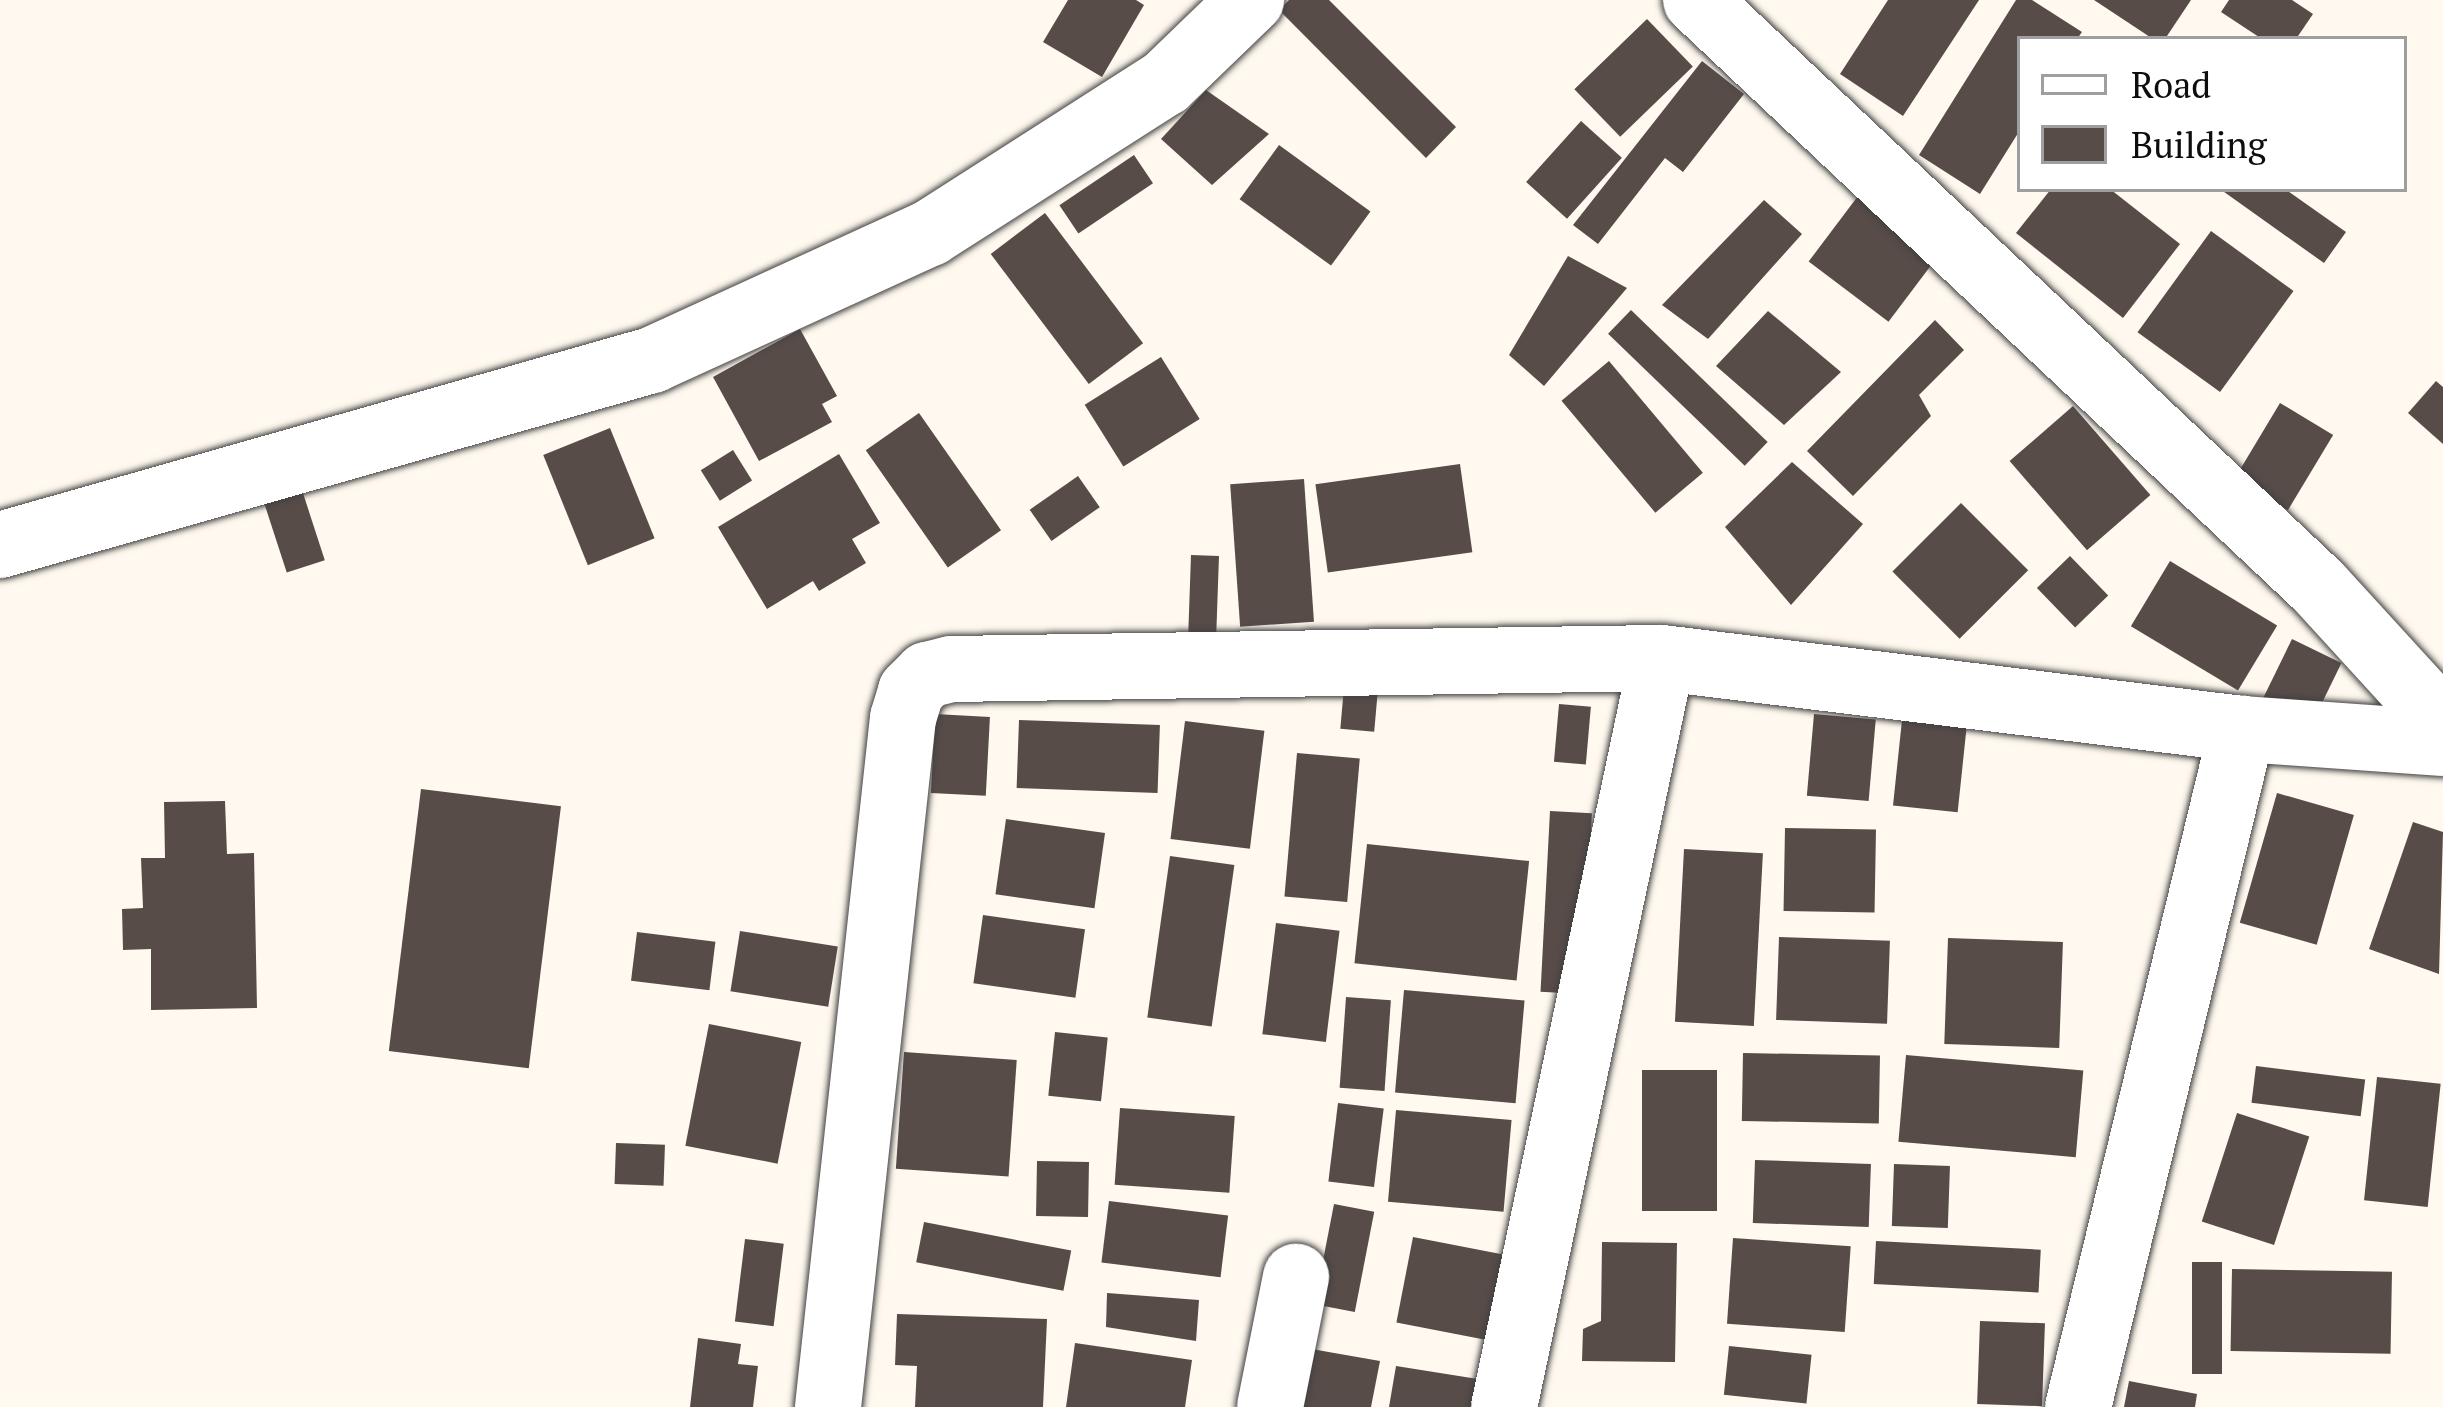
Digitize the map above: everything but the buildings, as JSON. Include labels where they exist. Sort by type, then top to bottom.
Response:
[{"type":"street","points":[[0,545],[652,360],[930,232],[1165,83],[1251,0]]},
{"type":"street","points":[[1696,0],[2319,587],[2443,723]]},
{"type":"street","points":[[1504,1407],[1661,658]]},
{"type":"street","points":[[828,1407],[903,718],[911,691],[928,675],[974,668],[1661,658],[2242,729],[2443,743]]},
{"type":"street","points":[[2078,1407],[2242,729]]},
{"type":"street","points":[[1270,1407],[1296,1277]]}]
